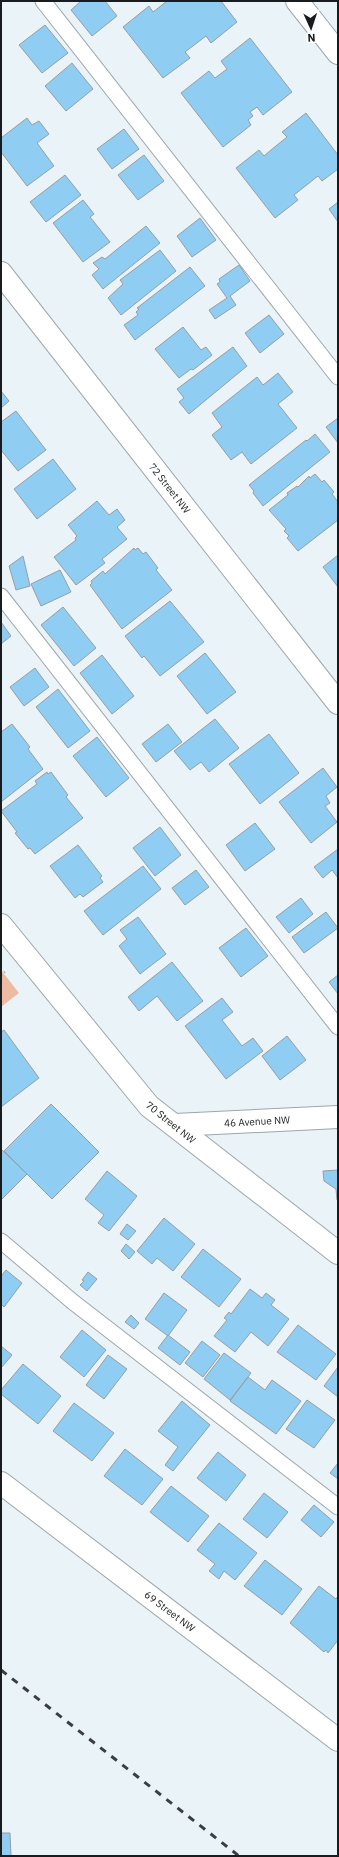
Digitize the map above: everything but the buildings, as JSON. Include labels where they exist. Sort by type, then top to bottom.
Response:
[{"type":"street","points":[[297,1],[338,53]]},
{"type":"street","name":"72 Street NW","points":[[1,273],[338,703]]},
{"type":"street","name":"70 Street NW","points":[[1,925],[149,1106],[338,1253]]},
{"type":"street","name":"46 Avenue NW","points":[[175,1125],[338,1117]]},
{"type":"street","name":"69 Street NW","points":[[1,1483],[338,1740]]},
{"type":"lane","points":[[43,1],[338,376]]},
{"type":"lane","points":[[1,596],[338,1027]]},
{"type":"lane","points":[[1,1241],[73,1302],[338,1508]]},
{"type":"shaded area","points":[[1,970],[19,993],[1,1007]]},
{"type":"railway","points":[[1,1670],[239,1856]]}]
